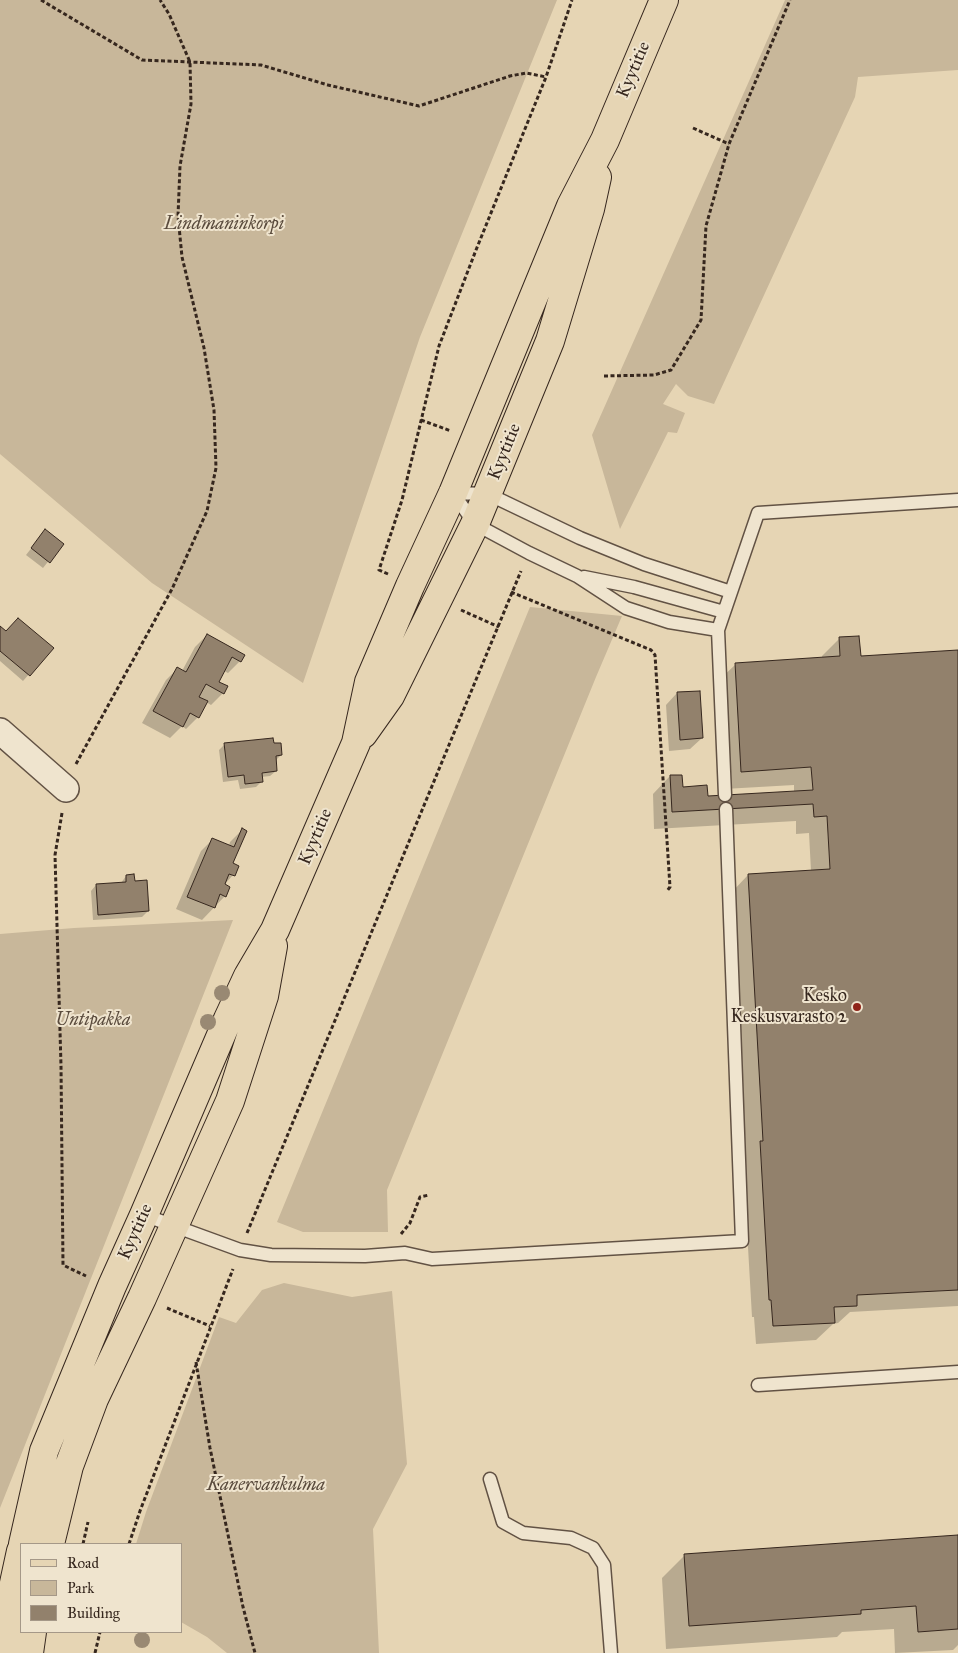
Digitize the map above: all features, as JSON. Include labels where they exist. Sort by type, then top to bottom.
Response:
[{"type":"main road","name":"Kyytitie","points":[[23,1543],[44,1451],[112,1286],[232,1010],[248,976],[275,930],[356,743],[369,682],[453,492],[571,206],[605,140],[664,0]]},
{"type":"main road","name":"Kyytitie","points":[[356,743],[390,696],[488,494],[550,341],[590,209],[605,140]]},
{"type":"main road","name":"Kyytitie","points":[[50,1543],[68,1466],[94,1399],[142,1298],[230,1101],[264,996],[275,930]]},
{"type":"main road","points":[[1,1653],[20,1556]]},
{"type":"main road","points":[[29,1653],[32,1633]]},
{"type":"street","points":[[0,731],[66,789]]},
{"type":"lane","points":[[453,492],[488,494],[580,538],[644,564],[731,592]]},
{"type":"lane","points":[[453,492],[475,524],[577,576],[626,608],[670,622],[718,630]]},
{"type":"lane","points":[[725,795],[718,630],[758,513],[958,500]]},
{"type":"lane","points":[[577,576],[634,587],[724,612]]},
{"type":"lane","points":[[144,1215],[240,1250],[271,1255],[365,1256],[405,1253],[432,1258],[742,1241],[726,809]]},
{"type":"lane","points":[[758,1384],[958,1372]]},
{"type":"lane","points":[[490,1479],[503,1522],[523,1533],[571,1538],[593,1548],[604,1565],[611,1653]]},
{"type":"path","points":[[41,0],[142,60],[261,65],[328,85],[420,106],[510,76],[526,73],[546,77]]},
{"type":"path","points":[[63,1266],[61,1066],[55,855],[66,789],[78,756],[172,588],[207,511],[216,468],[214,410],[204,348],[182,257],[178,216],[180,166],[191,104],[190,62],[169,14],[160,0]]},
{"type":"path","points":[[379,570],[402,500],[439,346],[479,241],[546,77],[572,0]]},
{"type":"path","points":[[604,376],[654,375],[671,370],[701,320],[706,226],[729,144],[790,0]]},
{"type":"path","points":[[693,128],[729,144]]},
{"type":"path","points":[[129,1543],[196,1362],[248,1230],[495,636],[511,592],[529,553]]},
{"type":"path","points":[[511,592],[651,650],[655,655],[670,887],[667,891]]},
{"type":"path","points":[[396,1241],[410,1223],[420,1197],[429,1195]]},
{"type":"path","points":[[248,1230],[256,1232]]},
{"type":"path","points":[[196,1362],[212,1458],[243,1607],[255,1653]]},
{"type":"path","points":[[83,1543],[88,1522]]},
{"type":"path","points":[[95,1653],[100,1633]]},
{"type":"green space","name":"Lindmaninkorpi","points":[[0,0],[557,0],[420,337],[303,683],[152,583],[0,454]]},
{"type":"green space","points":[[785,0],[958,0],[958,70],[858,77],[855,97],[714,404],[688,396],[676,384],[663,404],[685,413],[677,433],[668,432],[620,529],[592,435]]},
{"type":"green space","points":[[530,607],[622,616],[387,1190],[388,1232],[303,1232],[277,1222]]},
{"type":"green space","name":"Untipakka","points":[[233,920],[0,1508],[0,934],[74,928]]},
{"type":"green space","name":"Kanervankulma","points":[[284,1283],[352,1297],[392,1291],[407,1464],[373,1529],[379,1653],[227,1653],[207,1637],[182,1623],[182,1543],[136,1543],[146,1512],[219,1317],[236,1323],[262,1290]]},
{"type":"building","points":[[45,529],[64,544],[50,563],[31,548]]},
{"type":"building","points":[[18,618],[54,648],[30,676],[0,651],[0,626],[6,631]]},
{"type":"building","points":[[207,634],[245,655],[241,662],[232,657],[219,682],[228,686],[224,694],[206,684],[199,697],[208,701],[199,718],[190,713],[183,727],[153,711],[177,667],[186,672]]},
{"type":"building","name":"Kesko Keskusvarasto 2","points":[[859,636],[861,656],[958,650],[958,1290],[857,1295],[857,1306],[834,1307],[835,1323],[773,1326],[771,1300],[769,1300],[760,1141],[763,1141],[748,874],[830,869],[827,816],[814,817],[813,804],[672,812],[670,775],[682,775],[683,787],[707,785],[708,796],[813,790],[811,767],[741,772],[735,663],[840,656],[839,637]]},
{"type":"building","points":[[700,691],[703,738],[680,740],[677,692]]},
{"type":"building","points":[[273,738],[274,743],[281,743],[282,755],[276,756],[277,771],[262,773],[263,782],[245,784],[244,775],[228,777],[224,743]]},
{"type":"building","points":[[242,828],[247,831],[233,863],[239,866],[235,876],[229,874],[225,884],[230,887],[226,897],[220,894],[215,908],[187,897],[212,838],[234,847]]},
{"type":"building","points":[[134,874],[135,881],[147,880],[149,911],[98,915],[96,884],[126,882],[126,875]]},
{"type":"building","points":[[958,1535],[958,1629],[918,1632],[916,1606],[861,1610],[861,1614],[689,1626],[684,1554]]},
{"type":"place","name":"Kesko Keskusvarasto 2","points":[[857,1007]]}]
